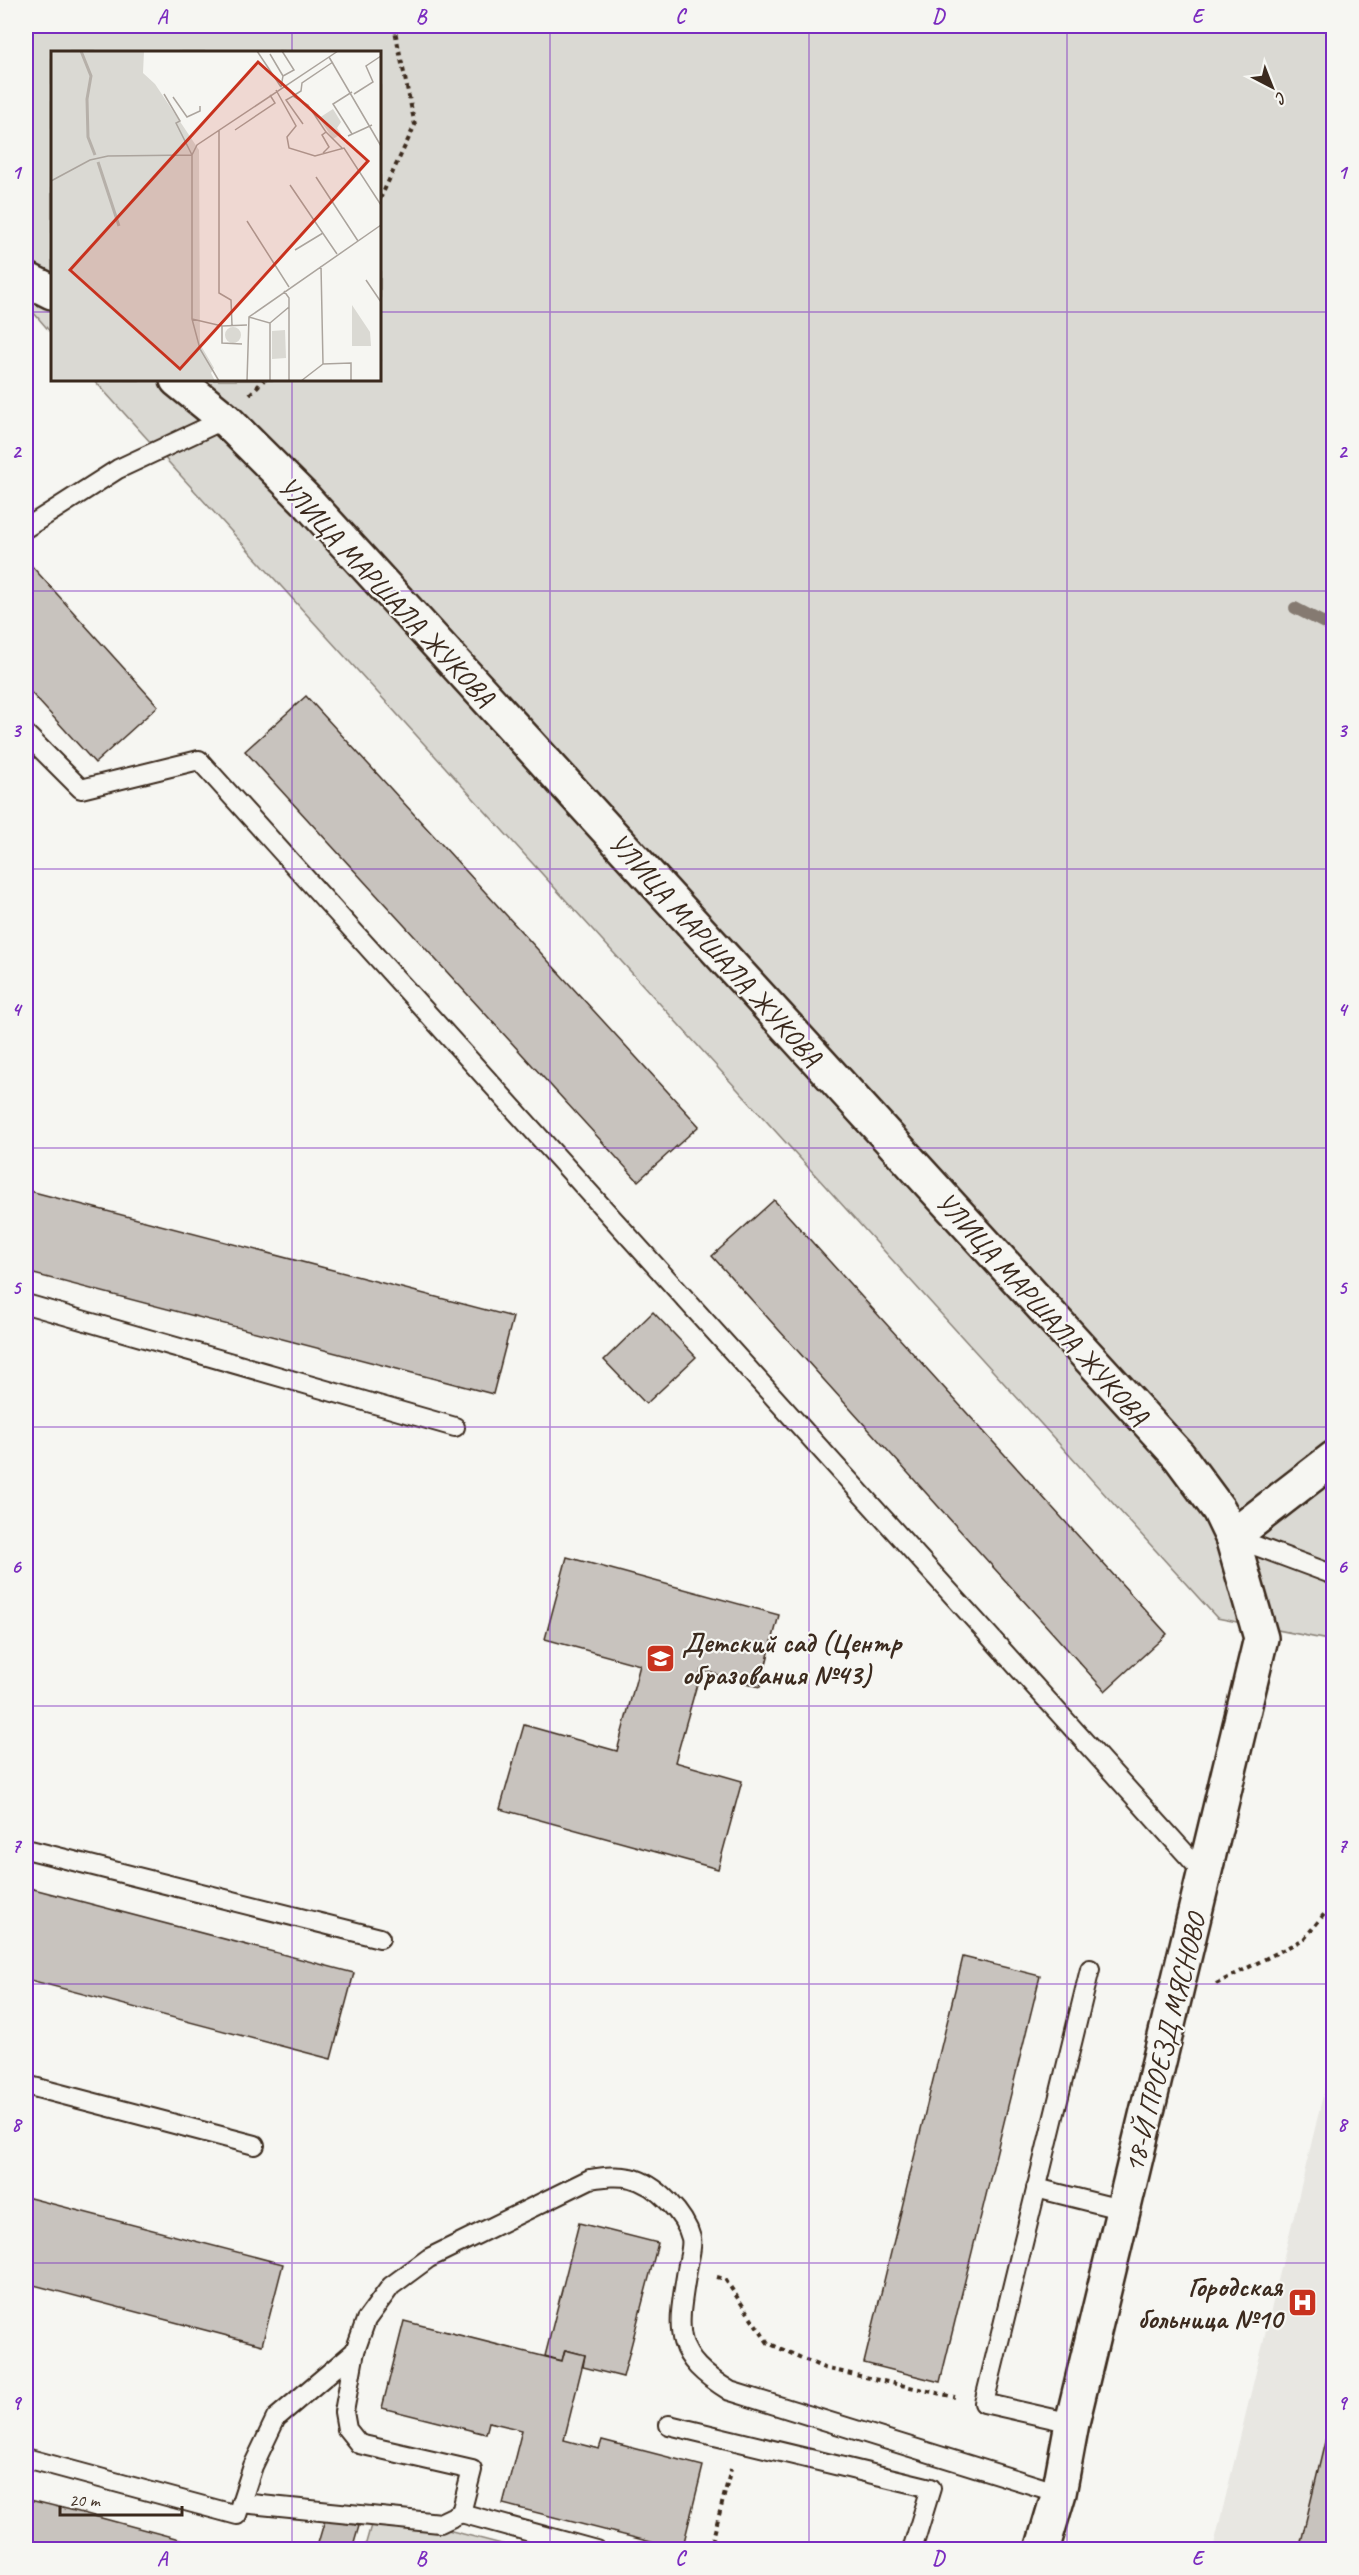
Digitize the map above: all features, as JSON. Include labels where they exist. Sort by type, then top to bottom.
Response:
[{"type":"street","points":[[26,279],[51,292]]},
{"type":"street","name":"УЛИЦА МАРШАЛА ЖУКОВА","points":[[178,381],[225,419],[306,500],[1171,1448],[1219,1510],[1232,1537]]},
{"type":"street","points":[[1232,1537],[1334,1458]]},
{"type":"street","name":"18-Й ПРОЕЗД МЯСНОВО","points":[[1042,2549],[1059,2493],[1072,2423],[1261,1638],[1232,1537]]},
{"type":"lane","points":[[26,528],[118,468],[225,419]]},
{"type":"lane","points":[[26,734],[81,789],[199,760],[1205,1875]]},
{"type":"lane","points":[[26,1304],[455,1427]]},
{"type":"lane","points":[[1232,1537],[1334,1575]]},
{"type":"lane","points":[[26,1848],[380,1938]]},
{"type":"lane","points":[[1072,2423],[984,2403],[1090,1970]]},
{"type":"lane","points":[[26,2085],[255,2145]]},
{"type":"lane","points":[[461,2512],[472,2470],[359,2444],[347,2429],[344,2412],[355,2351],[366,2320],[391,2286],[429,2258],[590,2179],[616,2176],[634,2178],[659,2194],[681,2215],[692,2240],[678,2320],[687,2353],[703,2375],[730,2391],[1059,2493]]},
{"type":"lane","points":[[1036,2188],[1124,2210]]},
{"type":"lane","points":[[26,2458],[237,2515],[253,2466],[276,2418],[355,2351]]},
{"type":"lane","points":[[669,2425],[931,2488],[912,2550]]},
{"type":"lane","points":[[241,2503],[440,2523],[461,2512],[596,2550]]},
{"type":"path","points":[[381,197],[416,125],[394,26]]},
{"type":"path","points":[[1173,2007],[1304,1939],[1334,1902]]},
{"type":"path","points":[[687,2272],[725,2279],[768,2343],[824,2368],[984,2403]]},
{"type":"path","points":[[710,2550],[738,2442]]},
{"type":"shaded area","points":[[26,26],[1333,26],[1333,1641],[1217,1618],[95,381],[381,381],[381,51],[51,51],[51,333],[26,304]]},
{"type":"shaded area","name":"Городская больница №10","points":[[1333,2054],[1333,2549],[1213,2549]]},
{"type":"shaded area","points":[[375,2511],[521,2549],[364,2550]]},
{"type":"building","points":[[29,563],[158,706],[95,763],[26,687],[26,567]]},
{"type":"building","points":[[306,696],[699,1126],[638,1181],[245,751]]},
{"type":"building","points":[[26,1190],[513,1317],[493,1394],[26,1272]]},
{"type":"building","points":[[774,1200],[1167,1634],[1105,1691],[712,1256]]},
{"type":"building","points":[[653,1312],[696,1357],[646,1404],[604,1360]]},
{"type":"building","points":[[567,1557],[779,1615],[760,1687],[701,1670],[675,1762],[742,1781],[718,1869],[500,1809],[524,1725],[617,1751],[640,1665],[545,1639]]},
{"type":"building","points":[[26,1887],[354,1973],[331,2059],[26,1979]]},
{"type":"building","points":[[963,1957],[1040,1976],[940,2382],[864,2363]]},
{"type":"building","points":[[26,2197],[283,2264],[262,2345],[26,2283]]},
{"type":"building","points":[[579,2223],[658,2243],[623,2377],[583,2367],[585,2355],[565,2350],[562,2361],[545,2356]]},
{"type":"building","points":[[404,2321],[562,2361],[565,2350],[585,2355],[564,2440],[599,2449],[602,2440],[703,2466],[682,2550],[503,2504],[522,2430],[489,2422],[486,2434],[382,2408]]},
{"type":"building","points":[[1334,2404],[1334,2550],[1333,2550],[1301,2542]]},
{"type":"building","points":[[26,2499],[79,2512],[220,2550],[26,2550]]},
{"type":"building","points":[[326,2516],[359,2526],[352,2550],[316,2550]]},
{"type":"waterway","points":[[1295,608],[1334,628]]},
{"type":"place","name":"Детский сад (Центр образования №43)","points":[[661,1658]]},
{"type":"place","name":"Городская больница №10","points":[[1303,2302]]}]
